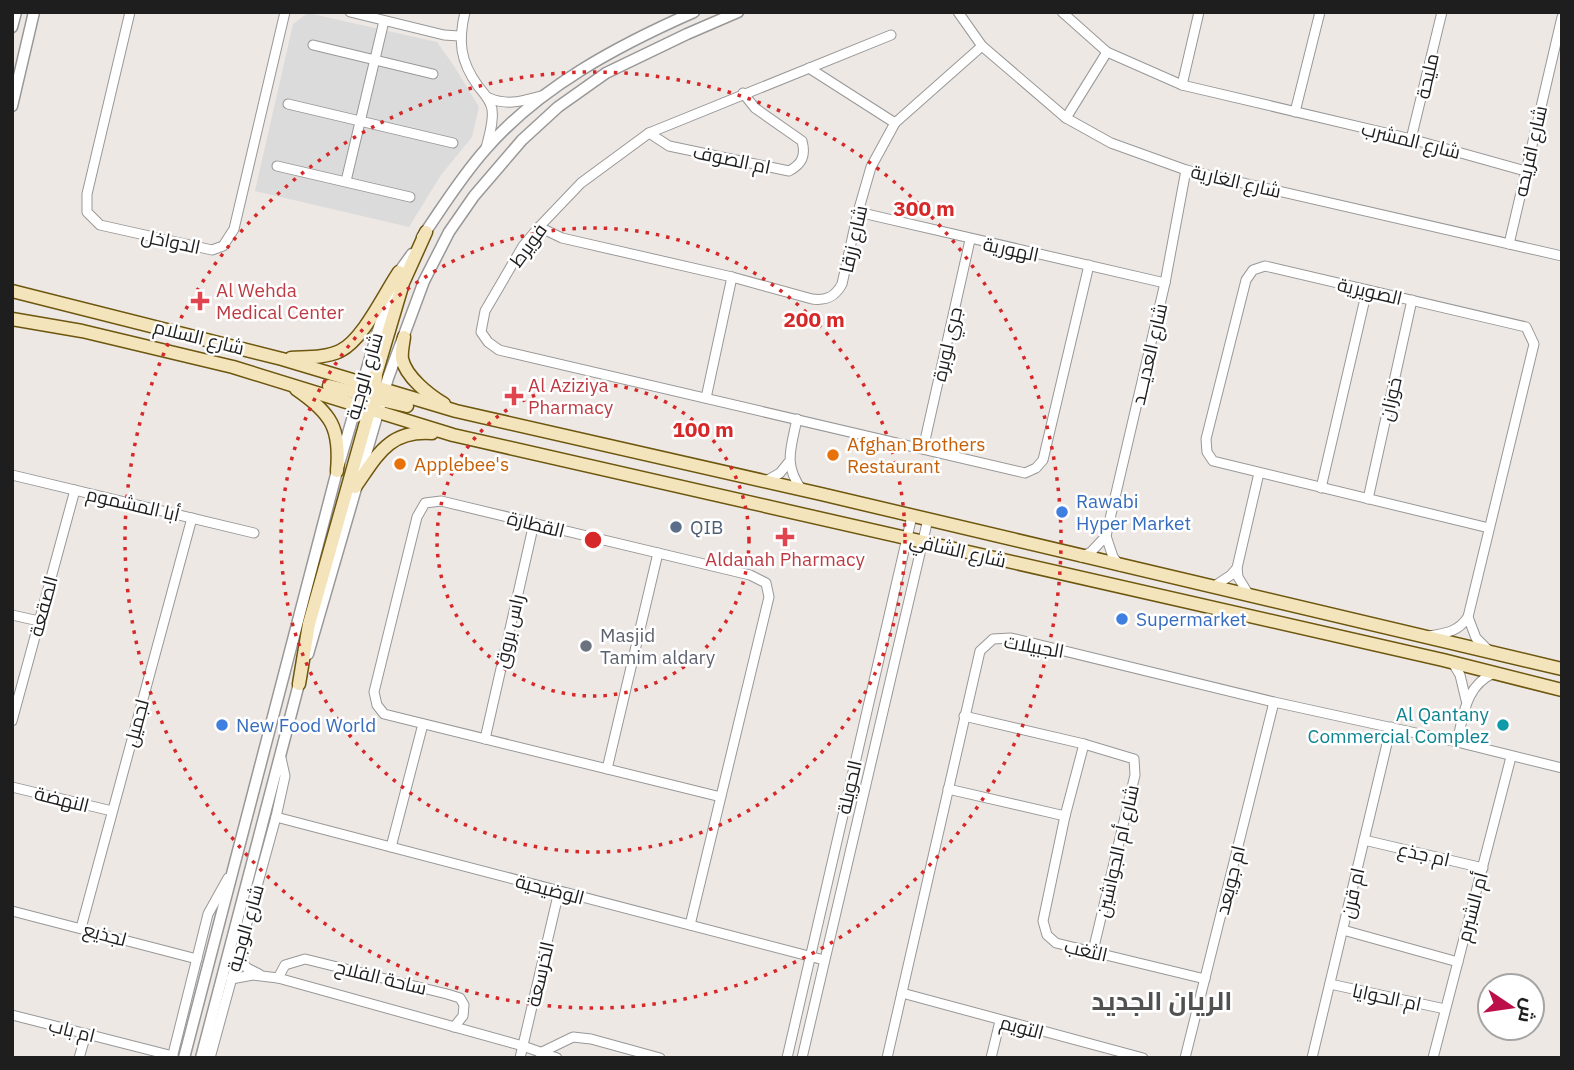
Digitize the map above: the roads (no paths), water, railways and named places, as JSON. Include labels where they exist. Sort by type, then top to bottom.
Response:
[{"type":"main road","points":[[299,684],[309,624],[376,374],[403,283],[426,232]]},
{"type":"main road","points":[[282,359],[326,356],[341,351],[364,330],[399,272]]},
{"type":"main road","name":"شارع السلام","points":[[13,291],[282,359],[371,397]]},
{"type":"main road","name":"شارع السلام","points":[[12,319],[82,331],[233,367],[287,383],[371,397]]},
{"type":"main road","points":[[404,337],[402,360],[412,376],[432,397],[456,411]]},
{"type":"main road","points":[[233,367],[267,369],[465,420],[506,428],[541,430]]},
{"type":"main road","points":[[287,383],[327,413],[338,442],[337,471]]},
{"type":"main road","name":"شارع الشافي","points":[[371,397],[456,411],[541,430],[1562,669]]},
{"type":"main road","name":"شارع الشافي","points":[[371,397],[453,435],[1562,690]]},
{"type":"main road","points":[[355,487],[376,456],[393,441],[408,433],[453,435]]},
{"type":"street","points":[[12,27],[16,12]]},
{"type":"street","points":[[12,106],[34,12]]},
{"type":"street","name":"الدواخل","points":[[130,12],[87,194],[87,212],[100,225],[212,250],[223,246],[234,229],[285,12]]},
{"type":"street","points":[[350,12],[459,36]]},
{"type":"street","points":[[465,12],[459,36],[469,70],[489,98],[492,124],[486,149]]},
{"type":"street","name":"شارع الوجبة","points":[[201,1058],[299,684],[318,625],[355,487],[371,397],[380,324],[399,272],[461,179],[509,125],[545,95],[585,68],[694,12]]},
{"type":"street","name":"شارع الوجبة","points":[[177,1057],[232,870],[337,471],[371,397],[404,337],[424,281],[449,232],[474,195],[522,139],[558,107],[606,73],[738,12]]},
{"type":"street","name":"شارع الغارية","points":[[958,12],[982,46],[1066,118],[1111,143],[1186,170],[1562,256]]},
{"type":"street","name":"شارع المشرب","points":[[1062,12],[1107,52],[1182,85],[1412,139],[1525,170]]},
{"type":"street","points":[[1182,85],[1199,12]]},
{"type":"street","points":[[1295,112],[1320,12]]},
{"type":"street","name":"مليحة","points":[[1412,139],[1442,12]]},
{"type":"street","name":"شارع افريحه","points":[[1508,244],[1562,17]]},
{"type":"street","points":[[346,181],[384,21]]},
{"type":"street","name":"فويرط","points":[[891,35],[649,133],[581,183],[523,246],[485,311],[481,332],[488,342],[499,350],[1025,473],[1036,468],[1043,460],[1090,265]]},
{"type":"street","points":[[313,46],[433,74]]},
{"type":"street","name":"شارع زرقا","points":[[539,227],[562,238],[732,277],[812,299],[825,299],[832,296],[842,284],[871,167],[895,123],[982,46]]},
{"type":"street","points":[[1066,118],[1107,52]]},
{"type":"street","points":[[809,68],[895,123]]},
{"type":"street","name":"ام الصوف","points":[[649,133],[669,145],[789,171],[797,166],[804,159],[802,141],[755,108],[743,93]]},
{"type":"street","points":[[489,98],[512,103],[545,95]]},
{"type":"street","points":[[288,104],[453,143]]},
{"type":"street","points":[[277,166],[410,197]]},
{"type":"street","name":"شارع العديـــد","points":[[1106,536],[1166,283],[1186,170]]},
{"type":"street","name":"الهورية","points":[[858,212],[970,240],[1166,283]]},
{"type":"street","name":"جري لوبرة","points":[[923,449],[970,240]]},
{"type":"street","name":"الصويرية","points":[[1468,617],[1534,344],[1532,336],[1525,327],[1412,300],[1265,266],[1253,270],[1246,280],[1206,439],[1207,453],[1213,461],[1489,527]]},
{"type":"street","points":[[706,398],[732,277]]},
{"type":"street","points":[[1321,488],[1367,290]]},
{"type":"street","name":"خوزان","points":[[1368,499],[1412,300]]},
{"type":"street","points":[[797,419],[789,463],[792,476],[802,490]]},
{"type":"street","points":[[764,481],[780,473],[789,463]]},
{"type":"street","points":[[1213,587],[1237,568],[1259,473]]},
{"type":"street","name":"أبا المشموم","points":[[12,475],[254,533]]},
{"type":"street","name":"الصقعة","points":[[12,721],[75,490]]},
{"type":"street","name":"القطارة","points":[[690,925],[721,797],[769,597],[766,583],[750,575],[441,501],[425,503],[417,517],[374,692],[377,705],[384,714],[721,797]]},
{"type":"street","name":"الحويلة","points":[[787,1058],[912,516]]},
{"type":"street","name":"لجميل","points":[[81,928],[192,518]]},
{"type":"street","name":"الحويلة","points":[[802,1058],[928,519]]},
{"type":"street","name":"راس بروق","points":[[485,739],[534,523]]},
{"type":"street","points":[[1081,557],[1091,552],[1106,536]]},
{"type":"street","points":[[1106,536],[1120,566]]},
{"type":"street","points":[[607,769],[658,554]]},
{"type":"street","points":[[1237,568],[1243,588],[1250,596]]},
{"type":"street","points":[[12,615],[39,621]]},
{"type":"street","points":[[1423,637],[1455,630],[1462,626],[1468,617]]},
{"type":"street","points":[[1468,617],[1476,638],[1490,653]]},
{"type":"street","name":"الجبيلات","points":[[887,1058],[980,651],[993,639],[1011,638],[1562,768]]},
{"type":"street","points":[[1453,663],[1460,675],[1467,702]]},
{"type":"street","points":[[1457,742],[1472,689],[1481,679],[1494,673]]},
{"type":"street","name":"ام جويعد","points":[[1185,1058],[1274,702]]},
{"type":"street","name":"شارع أم الجواشين","points":[[964,716],[1124,754],[1134,759],[1136,764],[1093,951]]},
{"type":"street","points":[[391,847],[423,724]]},
{"type":"street","name":"ام قرن","points":[[1312,1058],[1391,727]]},
{"type":"street","points":[[861,735],[876,739]]},
{"type":"street","name":"الثغب","points":[[1084,744],[1065,816],[1043,921],[1044,929],[1056,943],[1206,979]]},
{"type":"street","name":"أم الشبرم","points":[[1433,1058],[1511,757]]},
{"type":"street","name":"شارع الوجبة","points":[[210,1058],[276,817],[285,776],[281,758]]},
{"type":"street","name":"النهضة","points":[[12,787],[112,811]]},
{"type":"street","points":[[948,789],[1065,816]]},
{"type":"street","name":"الوضيحية","points":[[276,817],[824,960]]},
{"type":"street","name":"ام جذع","points":[[1364,840],[1483,868]]},
{"type":"street","name":"شارع الوجبة","points":[[177,1057],[208,915],[232,870]]},
{"type":"street","name":"الخرسعة","points":[[520,1058],[559,891]]},
{"type":"street","name":"لجذيع","points":[[12,911],[197,958]]},
{"type":"street","points":[[1343,930],[1458,962]]},
{"type":"street","points":[[237,956],[247,968],[260,975]]},
{"type":"street","name":"ساحة الفلاح","points":[[278,978],[285,965],[305,959],[447,994],[460,998],[464,1005],[463,1016],[454,1027]]},
{"type":"street","name":"ساحة الفلاح","points":[[231,979],[260,975],[278,978],[523,1046],[557,1058]]},
{"type":"street","name":"ام الحوايا","points":[[1330,985],[1445,1009]]},
{"type":"street","name":"التويم","points":[[902,993],[1143,1058]]},
{"type":"street","name":"ام باب","points":[[12,1015],[177,1057]]},
{"type":"street","points":[[991,1058],[1000,1021]]},
{"type":"street","points":[[79,1058],[86,1034]]},
{"type":"street","points":[[540,1054],[573,1037],[591,1039],[660,1058]]},
{"type":"place","name":"Al Wehda Medical Center","points":[[200,301]]},
{"type":"place","name":"Al Aziziya Pharmacy","points":[[514,396]]},
{"type":"place","name":"Afghan Brothers Restaurant","points":[[833,455]]},
{"type":"place","name":"Applebee's","points":[[400,464]]},
{"type":"place","name":"Rawabi Hyper Market","points":[[1062,512]]},
{"type":"place","name":"QIB","points":[[676,527]]},
{"type":"place","name":"Aldanah Pharmacy","points":[[785,537]]},
{"type":"place","name":"Supermarket","points":[[1122,619]]},
{"type":"place","name":"Masjid Tamim aldary","points":[[586,646]]},
{"type":"place","name":"New Food World","points":[[222,725]]},
{"type":"place","name":"Al Qantany Commercial Complez","points":[[1503,725]]},
{"type":"district","name":"الريان الجديد","points":[[1162,1001]]}]
